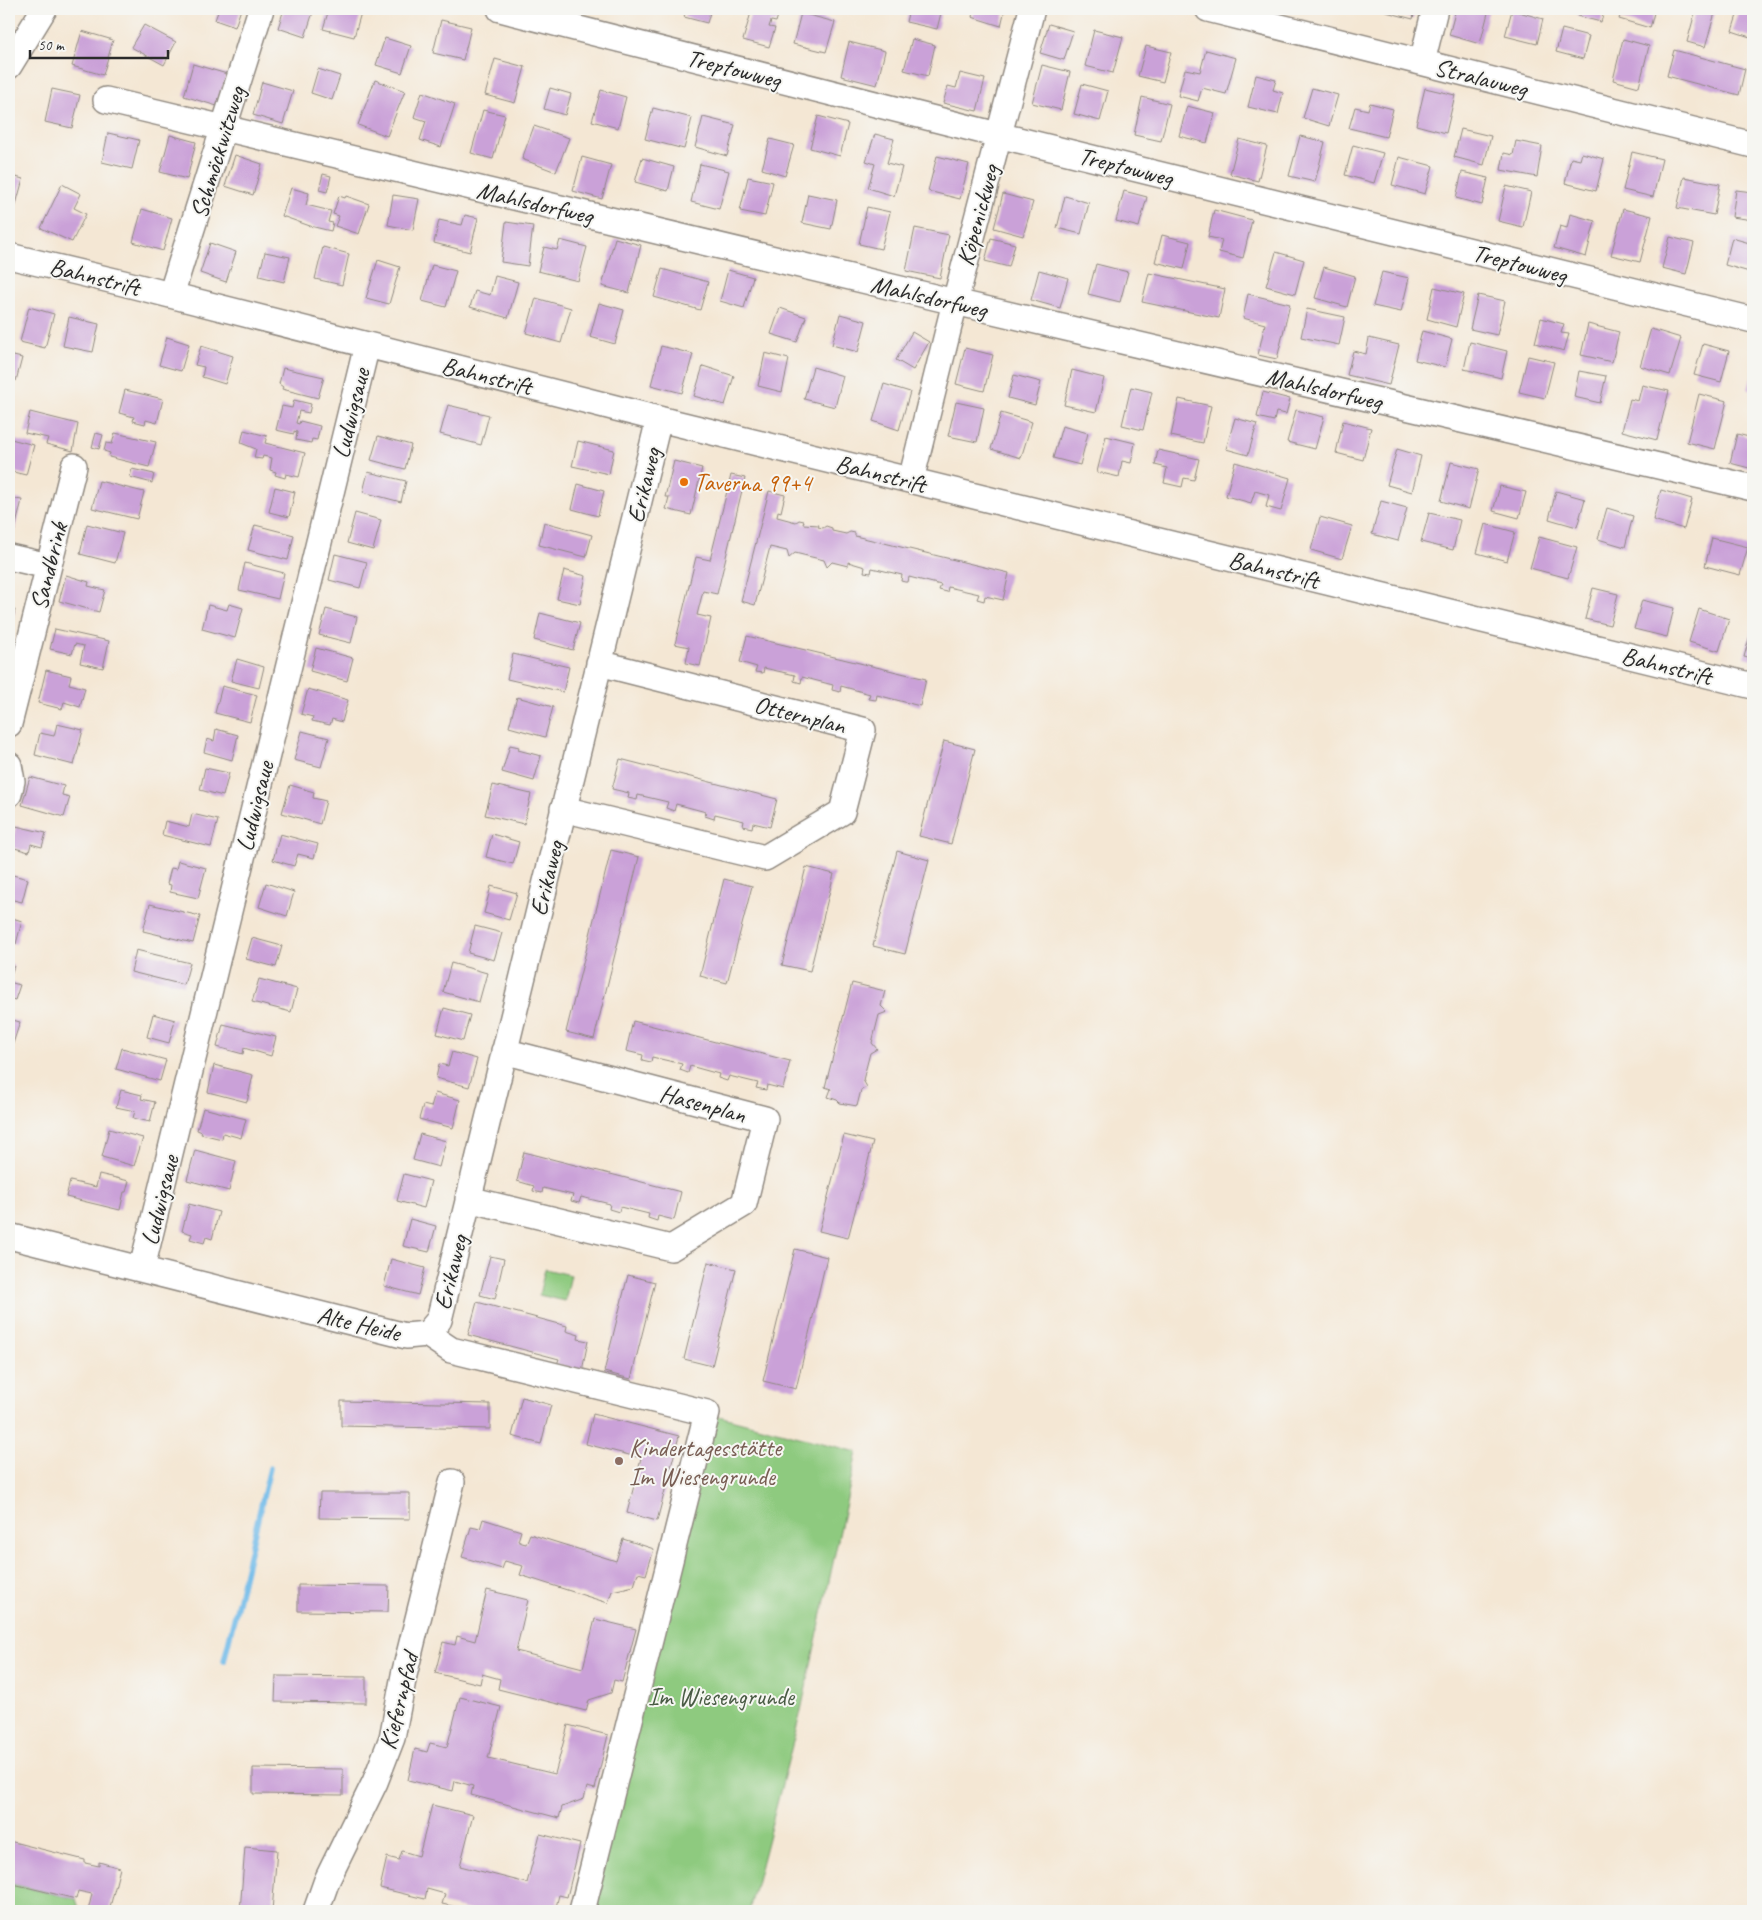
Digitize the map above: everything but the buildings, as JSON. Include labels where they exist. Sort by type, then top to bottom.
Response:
[{"type":"street","points":[[9,66],[44,9]]},
{"type":"street","name":"Schmöckwitzweg","points":[[171,295],[261,9]]},
{"type":"street","name":"Treptowweg","points":[[500,9],[998,135],[1753,320]]},
{"type":"street","name":"Köpenickweg","points":[[911,480],[955,302],[1032,9]]},
{"type":"street","name":"Stralauweg","points":[[1208,9],[1753,145]]},
{"type":"street","points":[[1422,62],[1434,9]]},
{"type":"street","name":"Mahlsdorfweg","points":[[106,100],[955,302],[1753,488]]},
{"type":"street","name":"Bahnstrift","points":[[9,256],[171,295],[659,419],[1753,686]]},
{"type":"street","name":"Ludwigsaue","points":[[142,1268],[367,345]]},
{"type":"street","name":"Erikaweg","points":[[426,1334],[439,1320],[659,419]]},
{"type":"street","name":"Sandbrink","points":[[9,724],[74,466]]},
{"type":"street","points":[[9,557],[48,566]]},
{"type":"street","name":"Otternplan","points":[[564,809],[765,858],[842,812],[863,730],[599,663]]},
{"type":"street","points":[[9,764],[12,781],[9,794]]},
{"type":"street","name":"Hasenplan","points":[[468,1199],[671,1248],[744,1204],[765,1119],[504,1051]]},
{"type":"street","name":"Alte Heide","points":[[9,1236],[406,1336],[426,1334],[451,1350],[707,1413],[582,1911]]},
{"type":"street","name":"Kiefernpfad","points":[[316,1911],[327,1880],[375,1782],[392,1738],[404,1675],[452,1482]]},
{"type":"green space","points":[[545,1269],[571,1275],[565,1301],[539,1295]]},
{"type":"green space","name":"Im Wiesengrunde","points":[[707,1413],[857,1452],[800,1715],[749,1911],[582,1911]]},
{"type":"green space","points":[[9,1883],[76,1899],[80,1911],[9,1911]]},
{"type":"waterway","points":[[224,1661],[270,1468]]},
{"type":"place","name":"Taverna 99+4","points":[[684,482]]},
{"type":"place","name":"Kindertagesstätte Im Wiesengrunde","points":[[619,1461]]}]
